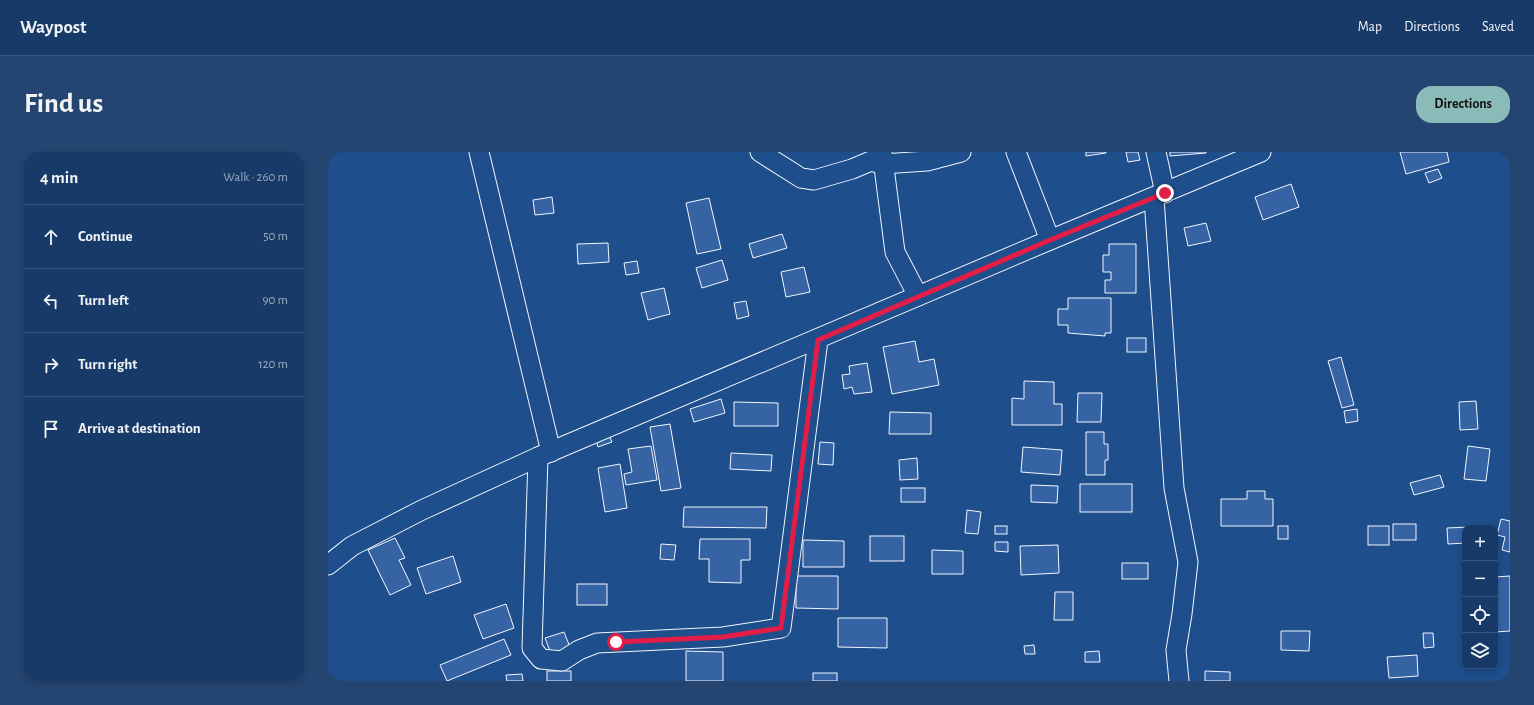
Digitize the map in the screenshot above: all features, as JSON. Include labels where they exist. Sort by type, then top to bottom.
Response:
[{"type":"street","points":[[479,152],[545,455],[532,648],[541,659],[562,661],[579,650],[597,643],[723,637],[781,628],[818,340]]},
{"type":"street","points":[[760,152],[801,178],[814,180],[852,169],[882,158],[927,161],[961,152]]},
{"type":"street","points":[[1016,152],[1050,240]]},
{"type":"street","points":[[1156,152],[1174,488],[1188,562],[1176,650],[1179,681]]},
{"type":"street","points":[[328,565],[352,546],[422,510],[545,455],[1261,152]]},
{"type":"street","points":[[882,158],[895,252],[918,296]]},
{"type":"building","points":[[1086,152],[1106,152],[1106,153],[1086,156]]},
{"type":"building","points":[[1126,152],[1138,152],[1140,160],[1128,162]]},
{"type":"building","points":[[1170,152],[1206,152],[1206,153],[1170,156]]},
{"type":"building","points":[[1400,152],[1447,152],[1449,162],[1406,174]]},
{"type":"building","points":[[1438,169],[1442,178],[1429,183],[1425,173]]},
{"type":"building","points":[[1291,184],[1299,207],[1263,220],[1255,197]]},
{"type":"building","points":[[552,197],[554,213],[535,215],[533,200]]},
{"type":"building","points":[[709,198],[721,249],[697,254],[686,203]]},
{"type":"building","points":[[1206,223],[1211,241],[1188,246],[1184,228]]},
{"type":"building","points":[[782,234],[787,248],[753,258],[749,244]]},
{"type":"building","points":[[608,243],[609,262],[578,264],[577,244]]},
{"type":"building","points":[[1109,244],[1136,244],[1136,293],[1105,293],[1105,280],[1111,280],[1111,272],[1103,272],[1103,255],[1109,255]]},
{"type":"building","points":[[722,260],[728,280],[702,288],[696,268]]},
{"type":"building","points":[[637,261],[639,273],[626,275],[624,263]]},
{"type":"building","points":[[804,267],[810,292],[786,297],[781,272]]},
{"type":"building","points":[[664,288],[670,314],[648,320],[641,293]]},
{"type":"building","points":[[1068,298],[1111,298],[1111,333],[1105,333],[1105,336],[1068,333],[1068,325],[1058,325],[1058,309],[1068,309]]},
{"type":"building","points":[[746,301],[749,316],[737,319],[734,303]]},
{"type":"building","points":[[1127,338],[1146,338],[1146,352],[1127,352]]},
{"type":"building","points":[[915,341],[919,362],[934,359],[939,385],[892,394],[883,347]]},
{"type":"building","points":[[1341,357],[1354,405],[1342,408],[1328,361]]},
{"type":"building","points":[[867,363],[872,392],[854,394],[852,387],[844,389],[842,375],[850,374],[849,366]]},
{"type":"building","points":[[1024,381],[1054,382],[1054,404],[1062,404],[1062,425],[1012,425],[1012,398],[1024,399]]},
{"type":"building","points":[[1078,393],[1102,393],[1101,422],[1077,422]]},
{"type":"building","points":[[721,399],[725,413],[694,422],[690,409]]},
{"type":"building","points":[[1476,401],[1478,429],[1460,430],[1459,402]]},
{"type":"building","points":[[734,402],[778,403],[778,426],[734,426]]},
{"type":"building","points":[[1357,409],[1358,421],[1346,423],[1344,411]]},
{"type":"building","points":[[890,412],[931,413],[931,434],[889,434]]},
{"type":"building","points":[[670,424],[681,488],[661,491],[650,427]]},
{"type":"building","points":[[1086,432],[1104,432],[1104,444],[1108,444],[1108,460],[1105,460],[1105,475],[1086,475]]},
{"type":"building","points":[[608,433],[612,442],[598,447],[595,437]]},
{"type":"building","points":[[820,442],[834,443],[833,465],[818,464]]},
{"type":"building","points":[[651,446],[657,480],[626,485],[624,474],[632,472],[628,449]]},
{"type":"building","points":[[1468,446],[1490,449],[1486,481],[1464,479]]},
{"type":"building","points":[[1023,447],[1062,450],[1060,475],[1021,472]]},
{"type":"building","points":[[731,453],[772,455],[771,471],[730,469]]},
{"type":"building","points":[[917,458],[918,479],[900,480],[899,460]]},
{"type":"building","points":[[620,464],[627,508],[605,512],[598,468]]},
{"type":"building","points":[[1440,475],[1444,487],[1414,495],[1410,483]]},
{"type":"building","points":[[1080,484],[1132,484],[1132,512],[1080,512]]},
{"type":"building","points":[[1031,485],[1058,486],[1057,503],[1031,502]]},
{"type":"building","points":[[901,488],[925,488],[925,502],[901,502]]},
{"type":"building","points":[[1247,491],[1265,491],[1265,499],[1273,499],[1273,526],[1221,526],[1221,499],[1247,499]]},
{"type":"building","points":[[684,507],[767,507],[766,528],[683,527]]},
{"type":"building","points":[[967,510],[981,512],[978,534],[965,533]]},
{"type":"building","points":[[1501,519],[1510,521],[1510,552],[1502,550],[1505,537],[1498,535]]},
{"type":"building","points":[[1393,524],[1416,524],[1416,540],[1393,540]]},
{"type":"building","points":[[995,526],[1007,526],[1007,534],[995,534]]},
{"type":"building","points":[[1278,526],[1288,526],[1288,539],[1278,539]]},
{"type":"building","points":[[1368,526],[1389,526],[1389,545],[1368,545]]},
{"type":"building","points":[[1462,527],[1462,543],[1448,544],[1447,528]]},
{"type":"building","points":[[870,536],[904,536],[904,561],[870,561]]},
{"type":"building","points":[[395,538],[405,558],[399,560],[411,585],[390,595],[368,550]]},
{"type":"building","points":[[700,539],[750,539],[750,560],[741,560],[741,583],[709,582],[709,559],[699,559]]},
{"type":"building","points":[[803,540],[844,541],[844,567],[803,567]]},
{"type":"building","points":[[995,542],[1008,542],[1008,552],[995,551]]},
{"type":"building","points":[[661,544],[676,545],[674,560],[660,559]]},
{"type":"building","points":[[1058,545],[1059,573],[1021,575],[1020,546]]},
{"type":"building","points":[[932,550],[963,551],[963,574],[932,574]]},
{"type":"building","points":[[453,556],[461,582],[426,594],[417,568]]},
{"type":"building","points":[[1122,563],[1148,563],[1148,579],[1122,579]]},
{"type":"building","points":[[796,576],[838,576],[838,609],[796,608]]},
{"type":"building","points":[[1510,576],[1510,631],[1498,632],[1498,577]]},
{"type":"building","points":[[577,584],[607,584],[607,605],[577,605]]},
{"type":"building","points":[[1055,592],[1073,592],[1073,620],[1054,620]]},
{"type":"building","points":[[506,604],[514,628],[483,639],[474,615]]},
{"type":"building","points":[[838,618],[887,618],[887,648],[838,647]]},
{"type":"building","points":[[1281,631],[1310,631],[1309,651],[1281,650]]},
{"type":"building","points":[[564,632],[570,647],[551,654],[545,638]]},
{"type":"building","points":[[1423,633],[1433,633],[1434,647],[1424,648]]},
{"type":"building","points":[[504,639],[511,655],[447,681],[440,665]]},
{"type":"building","points":[[1034,645],[1035,654],[1025,654],[1024,646]]},
{"type":"building","points":[[686,651],[723,652],[723,681],[686,681]]},
{"type":"building","points":[[1099,651],[1100,662],[1085,662],[1085,652]]},
{"type":"building","points":[[1417,655],[1418,676],[1389,678],[1387,657]]},
{"type":"building","points":[[547,671],[571,671],[571,681],[547,681]]},
{"type":"building","points":[[1205,671],[1230,672],[1230,681],[1205,681]]},
{"type":"building","points":[[813,673],[837,673],[837,681],[813,681]]},
{"type":"building","points":[[522,674],[523,681],[507,681],[506,675]]},
{"type":"route","points":[[616,642],[687,640],[723,637],[781,628],[818,340],[1050,240],[1165,193]]}]
